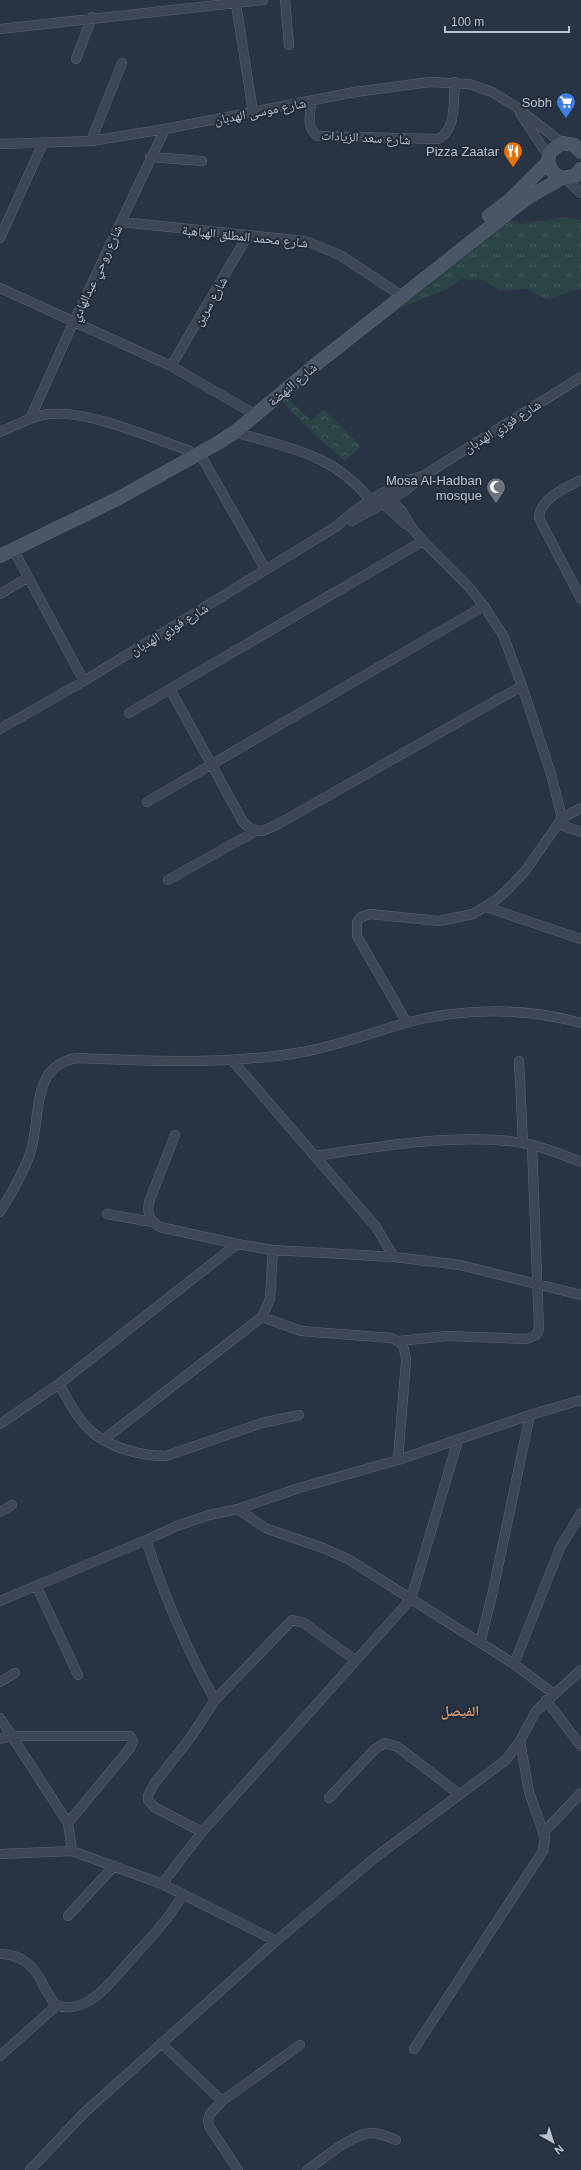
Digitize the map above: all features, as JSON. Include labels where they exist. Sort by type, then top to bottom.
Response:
[{"type":"street","points":[[0,29],[92,17],[236,4],[263,0]]},
{"type":"street","points":[[285,0],[289,45]]},
{"type":"street","points":[[236,4],[254,112]]},
{"type":"street","points":[[76,59],[92,17]]},
{"type":"street","points":[[91,141],[122,63]]},
{"type":"street","name":"شارع موسى الهدبان","points":[[0,144],[91,141],[165,129],[312,100],[410,84],[455,82],[486,89],[502,96],[566,143]]},
{"type":"street","name":"شارع سعد الزيادات","points":[[312,100],[310,124],[313,133],[317,136],[438,139],[447,132],[451,122],[455,82]]},
{"type":"street","name":"شارع موسى الهدبان","points":[[515,106],[548,159]]},
{"type":"street","name":"شارع روحي عبدالهادي","points":[[30,419],[150,157],[165,129]]},
{"type":"street","points":[[566,143],[581,136]]},
{"type":"street","points":[[0,238],[43,143]]},
{"type":"street","points":[[566,143],[578,148],[581,152]]},
{"type":"street","name":"شارع النهضة","points":[[0,546],[195,453],[235,432],[439,257],[511,199],[548,159],[554,148],[566,143]]},
{"type":"street","points":[[150,157],[202,161]]},
{"type":"street","points":[[548,159],[552,172],[563,178],[581,193]]},
{"type":"street","name":"شارع النهضة","points":[[0,556],[119,498],[195,453],[398,293],[529,197],[563,178],[575,176],[581,169]]},
{"type":"street","name":"شارع محمد المطلق الهباهبة","points":[[121,222],[290,238],[317,244],[340,255],[398,293]]},
{"type":"street","name":"شارع سرين","points":[[171,366],[248,235]]},
{"type":"street","points":[[0,288],[171,366],[249,411]]},
{"type":"street","name":"شارع فوزي الهدبان","points":[[381,499],[403,492],[423,476],[581,377]]},
{"type":"street","points":[[0,432],[30,419],[48,414],[78,415],[195,453],[266,570]]},
{"type":"street","points":[[235,432],[324,461],[381,499],[402,511]]},
{"type":"street","name":"شارع فوزي الهدبان","points":[[0,729],[84,681],[337,526],[348,524],[412,478],[423,476]]},
{"type":"street","points":[[581,480],[546,501],[539,512],[539,518],[581,599]]},
{"type":"street","points":[[403,492],[400,505],[411,527],[468,586],[484,606],[503,635],[522,686],[560,821],[581,832]]},
{"type":"street","points":[[381,499],[404,523],[411,527]]},
{"type":"street","points":[[129,713],[423,541]]},
{"type":"street","points":[[14,549],[27,578],[84,681]]},
{"type":"street","points":[[0,594],[27,578]]},
{"type":"street","points":[[147,802],[484,606]]},
{"type":"street","points":[[168,880],[254,832],[261,832],[280,823],[522,686]]},
{"type":"street","points":[[170,689],[243,822],[254,832]]},
{"type":"street","points":[[407,1023],[357,936],[357,922],[361,917],[370,914],[439,921],[473,914],[486,907],[504,893],[526,870],[560,821],[581,808]]},
{"type":"street","points":[[486,907],[581,938]]},
{"type":"street","points":[[0,1212],[30,1155],[36,1130],[41,1092],[45,1078],[58,1064],[77,1058],[152,1061],[232,1060],[304,1052],[407,1023],[447,1015],[513,1012],[547,1016],[581,1023]]},
{"type":"street","points":[[232,1060],[376,1227],[394,1257]]},
{"type":"street","points":[[398,1341],[447,1336],[527,1339],[536,1335],[539,1329],[539,1284],[528,1144],[519,1061]]},
{"type":"street","points":[[152,1222],[148,1213],[149,1202],[175,1135]]},
{"type":"street","points":[[314,1156],[398,1144],[487,1140],[528,1144],[581,1162]]},
{"type":"street","points":[[107,1214],[152,1222],[160,1227],[186,1234],[273,1250],[394,1257],[460,1265],[581,1295]]},
{"type":"street","points":[[0,1424],[59,1384],[237,1244]]},
{"type":"street","points":[[103,1440],[262,1317],[270,1299],[273,1250]]},
{"type":"street","points":[[262,1317],[301,1331],[391,1338],[398,1341],[405,1350],[406,1360],[398,1460]]},
{"type":"street","points":[[59,1384],[76,1413],[90,1430],[103,1440],[152,1456],[166,1456],[262,1423],[299,1415]]},
{"type":"street","points":[[0,1601],[37,1587],[178,1526],[209,1515],[238,1509],[299,1488],[398,1460],[530,1415],[581,1400]]},
{"type":"street","points":[[480,1644],[494,1590],[530,1415]]},
{"type":"street","points":[[162,1884],[202,1832],[411,1599],[458,1440]]},
{"type":"street","points":[[0,1512],[12,1505]]},
{"type":"street","points":[[238,1509],[265,1528],[323,1548],[348,1559],[480,1644],[514,1664],[554,1694]]},
{"type":"street","points":[[514,1664],[557,1555],[570,1528],[581,1513]]},
{"type":"street","points":[[146,1540],[156,1573],[194,1660],[216,1700]]},
{"type":"street","points":[[37,1587],[78,1675]]},
{"type":"street","points":[[202,1832],[154,1807],[148,1800],[148,1796],[154,1784],[191,1737],[216,1700],[286,1624],[292,1620],[304,1623],[356,1660]]},
{"type":"street","points":[[30,2170],[84,2113],[276,1941],[377,1856],[506,1760],[520,1741],[536,1712],[546,1700],[570,1682],[581,1670]]},
{"type":"street","points":[[0,1682],[15,1673]]},
{"type":"street","points":[[546,1700],[581,1746]]},
{"type":"street","points":[[0,1718],[68,1824],[72,1851]]},
{"type":"street","points":[[0,1738],[12,1736],[130,1736],[132,1741],[130,1748],[68,1824]]},
{"type":"street","points":[[414,2049],[539,1859],[545,1844],[544,1833],[529,1792],[520,1741]]},
{"type":"street","points":[[329,1798],[375,1749],[385,1743],[398,1747],[460,1794]]},
{"type":"street","points":[[544,1833],[581,1793]]},
{"type":"street","points":[[0,1854],[72,1851],[162,1884],[276,1941]]},
{"type":"street","points":[[68,1916],[114,1866]]},
{"type":"street","points":[[0,1954],[13,1954],[27,1961],[39,1975],[50,1997],[57,2005],[70,2007],[79,2006],[101,1992],[164,1922],[183,1894]]},
{"type":"street","points":[[0,2056],[57,2005]]},
{"type":"street","points":[[161,2043],[222,2101]]},
{"type":"street","points":[[238,2170],[209,2126],[208,2120],[210,2114],[222,2101],[300,2045]]},
{"type":"street","points":[[307,2170],[364,2134],[377,2133],[396,2140]]},
{"type":"green space","points":[[565,217],[581,220],[581,289],[546,299],[527,289],[500,291],[483,280],[462,279],[447,289],[400,308],[510,220],[521,224]]},
{"type":"green space","points":[[287,397],[311,421],[323,409],[361,446],[345,461],[316,436],[282,401]]},
{"type":"place","name":"Sobh","points":[[566,119]]},
{"type":"place","name":"Pizza Zaatar","points":[[513,168]]},
{"type":"place","name":"Mosa Al-Hadban mosque","points":[[496,504]]},
{"type":"district","name":"الفيصل","points":[[460,1711]]}]
